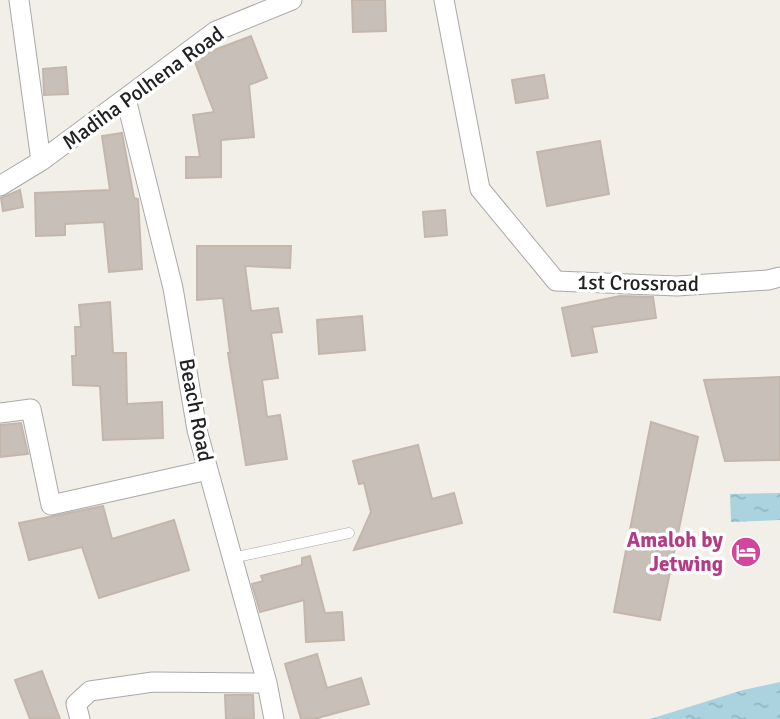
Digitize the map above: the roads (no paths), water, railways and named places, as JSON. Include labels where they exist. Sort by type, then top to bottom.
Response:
[{"type":"street","points":[[19,0],[41,161]]},
{"type":"street","name":"Madiha Polhena Road","points":[[0,187],[41,161],[216,31],[292,0]]},
{"type":"street","name":"1st Crossroad","points":[[444,0],[480,189],[556,281],[677,286],[780,277]]},
{"type":"street","name":"Beach Road","points":[[125,99],[173,288],[197,430],[267,683],[274,719]]},
{"type":"street","points":[[0,413],[31,409],[51,505],[208,470]]},
{"type":"street","points":[[80,719],[76,704],[90,691],[153,682],[267,683]]},
{"type":"lane","points":[[232,558],[349,533]]},
{"type":"water","points":[[780,493],[780,520],[731,522],[730,494]]},
{"type":"water","points":[[780,682],[780,719],[650,719],[743,690]]},
{"type":"place","name":"Amaloh by Jetwing","points":[[746,552]]}]
